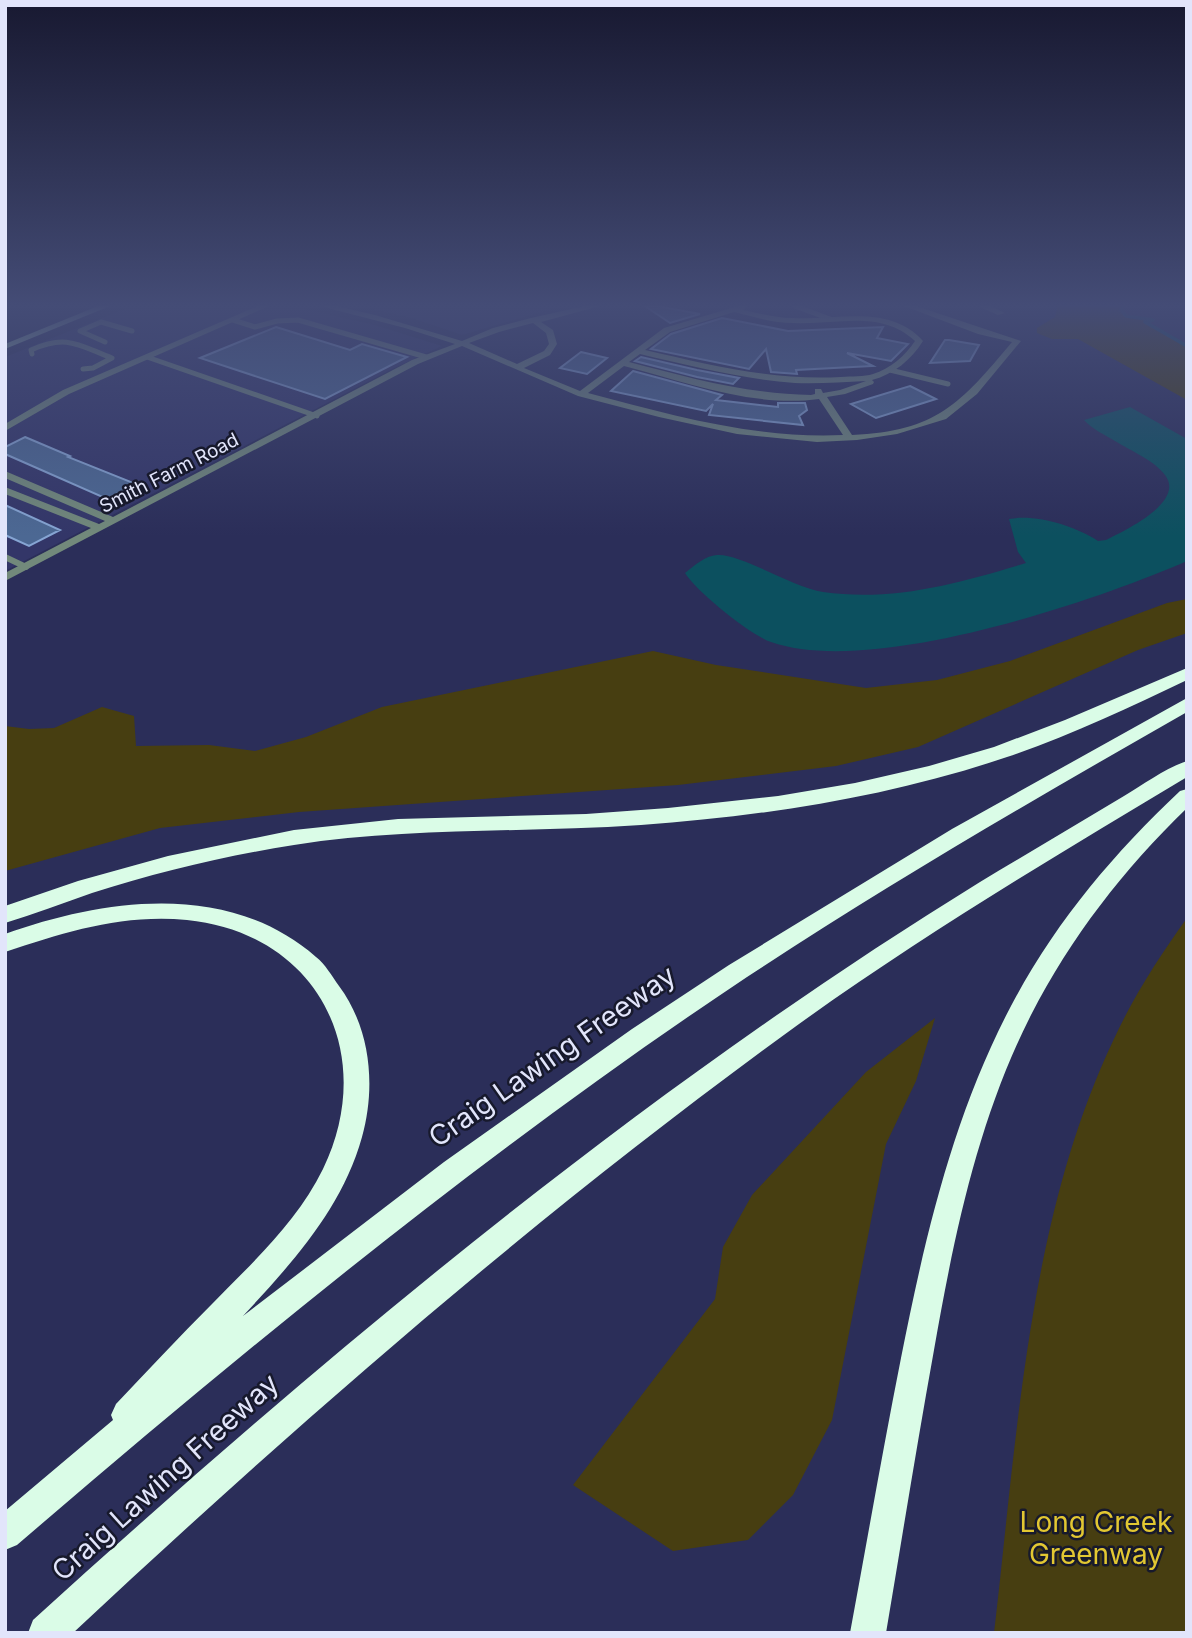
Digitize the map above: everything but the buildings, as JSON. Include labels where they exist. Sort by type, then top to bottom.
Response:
[{"type":"highway","points":[[5,915],[127,874],[244,846],[295,837],[399,827],[586,821],[695,813],[806,799],[860,789],[1001,751],[1083,720],[1187,673]]},
{"type":"highway","name":"Craig Lawing Freeway","points":[[5,1533],[262,1319],[432,1186],[600,1065],[851,899],[964,830],[1187,704]]},
{"type":"highway","name":"Craig Lawing Freeway","points":[[46,1633],[122,1562],[331,1379],[591,1166],[807,1005],[925,928],[1187,768]]},
{"type":"highway","points":[[868,1633],[934,1262],[958,1169],[984,1094],[1017,1019],[1082,911],[1132,849],[1187,796]]},
{"type":"highway","points":[[5,943],[51,926],[119,912],[183,911],[245,923],[277,939],[315,969],[329,986],[354,1041],[355,1106],[351,1130],[328,1189],[311,1217],[281,1255],[58,1488]]},
{"type":"street","points":[[5,428],[66,392],[88,382]]},
{"type":"street","name":"Smith Farm Road","points":[[5,578],[378,382]]},
{"type":"street","points":[[548,382],[581,394],[728,431],[804,439],[884,434],[942,418],[983,382]]},
{"type":"street","points":[[581,394],[596,382]]},
{"type":"street","points":[[705,382],[763,396],[821,396],[870,382]]},
{"type":"street","points":[[813,382],[849,438]]},
{"type":"street","points":[[5,474],[114,521]]},
{"type":"street","points":[[5,490],[100,528]]},
{"type":"lane","points":[[222,382],[317,415]]},
{"type":"lane","points":[[942,382],[948,384]]},
{"type":"lane","points":[[5,557],[26,567]]},
{"type":"shaded area","points":[[5,382],[366,382],[5,571]]},
{"type":"shaded area","points":[[1130,407],[1187,439],[1187,561],[1146,578],[1039,614],[921,643],[864,650],[813,650],[762,638],[712,601],[685,573],[700,561],[717,555],[739,559],[823,592],[901,592],[951,584],[1026,563],[1018,552],[1009,519],[1043,520],[1067,526],[1098,541],[1106,540],[1150,514],[1167,495],[1169,485],[1165,475],[1155,465],[1099,432],[1084,420]]},
{"type":"green space","points":[[1156,382],[1187,382],[1187,400]]},
{"type":"green space","points":[[1187,599],[1187,633],[1138,650],[918,747],[836,766],[678,785],[299,812],[160,828],[5,871],[5,726],[54,728],[102,707],[134,716],[136,746],[209,745],[255,751],[306,737],[382,707],[653,651],[716,665],[866,688],[937,680],[1010,661],[1167,603]]},
{"type":"green space","name":"Long Creek Greenway","points":[[1187,918],[1187,1633],[994,1633],[1030,1331],[1062,1182],[1084,1110],[1113,1041],[1147,978]]},
{"type":"green space","points":[[935,1018],[916,1081],[886,1144],[832,1420],[793,1495],[748,1540],[673,1551],[573,1485],[715,1299],[723,1247],[752,1195],[866,1072]]}]
